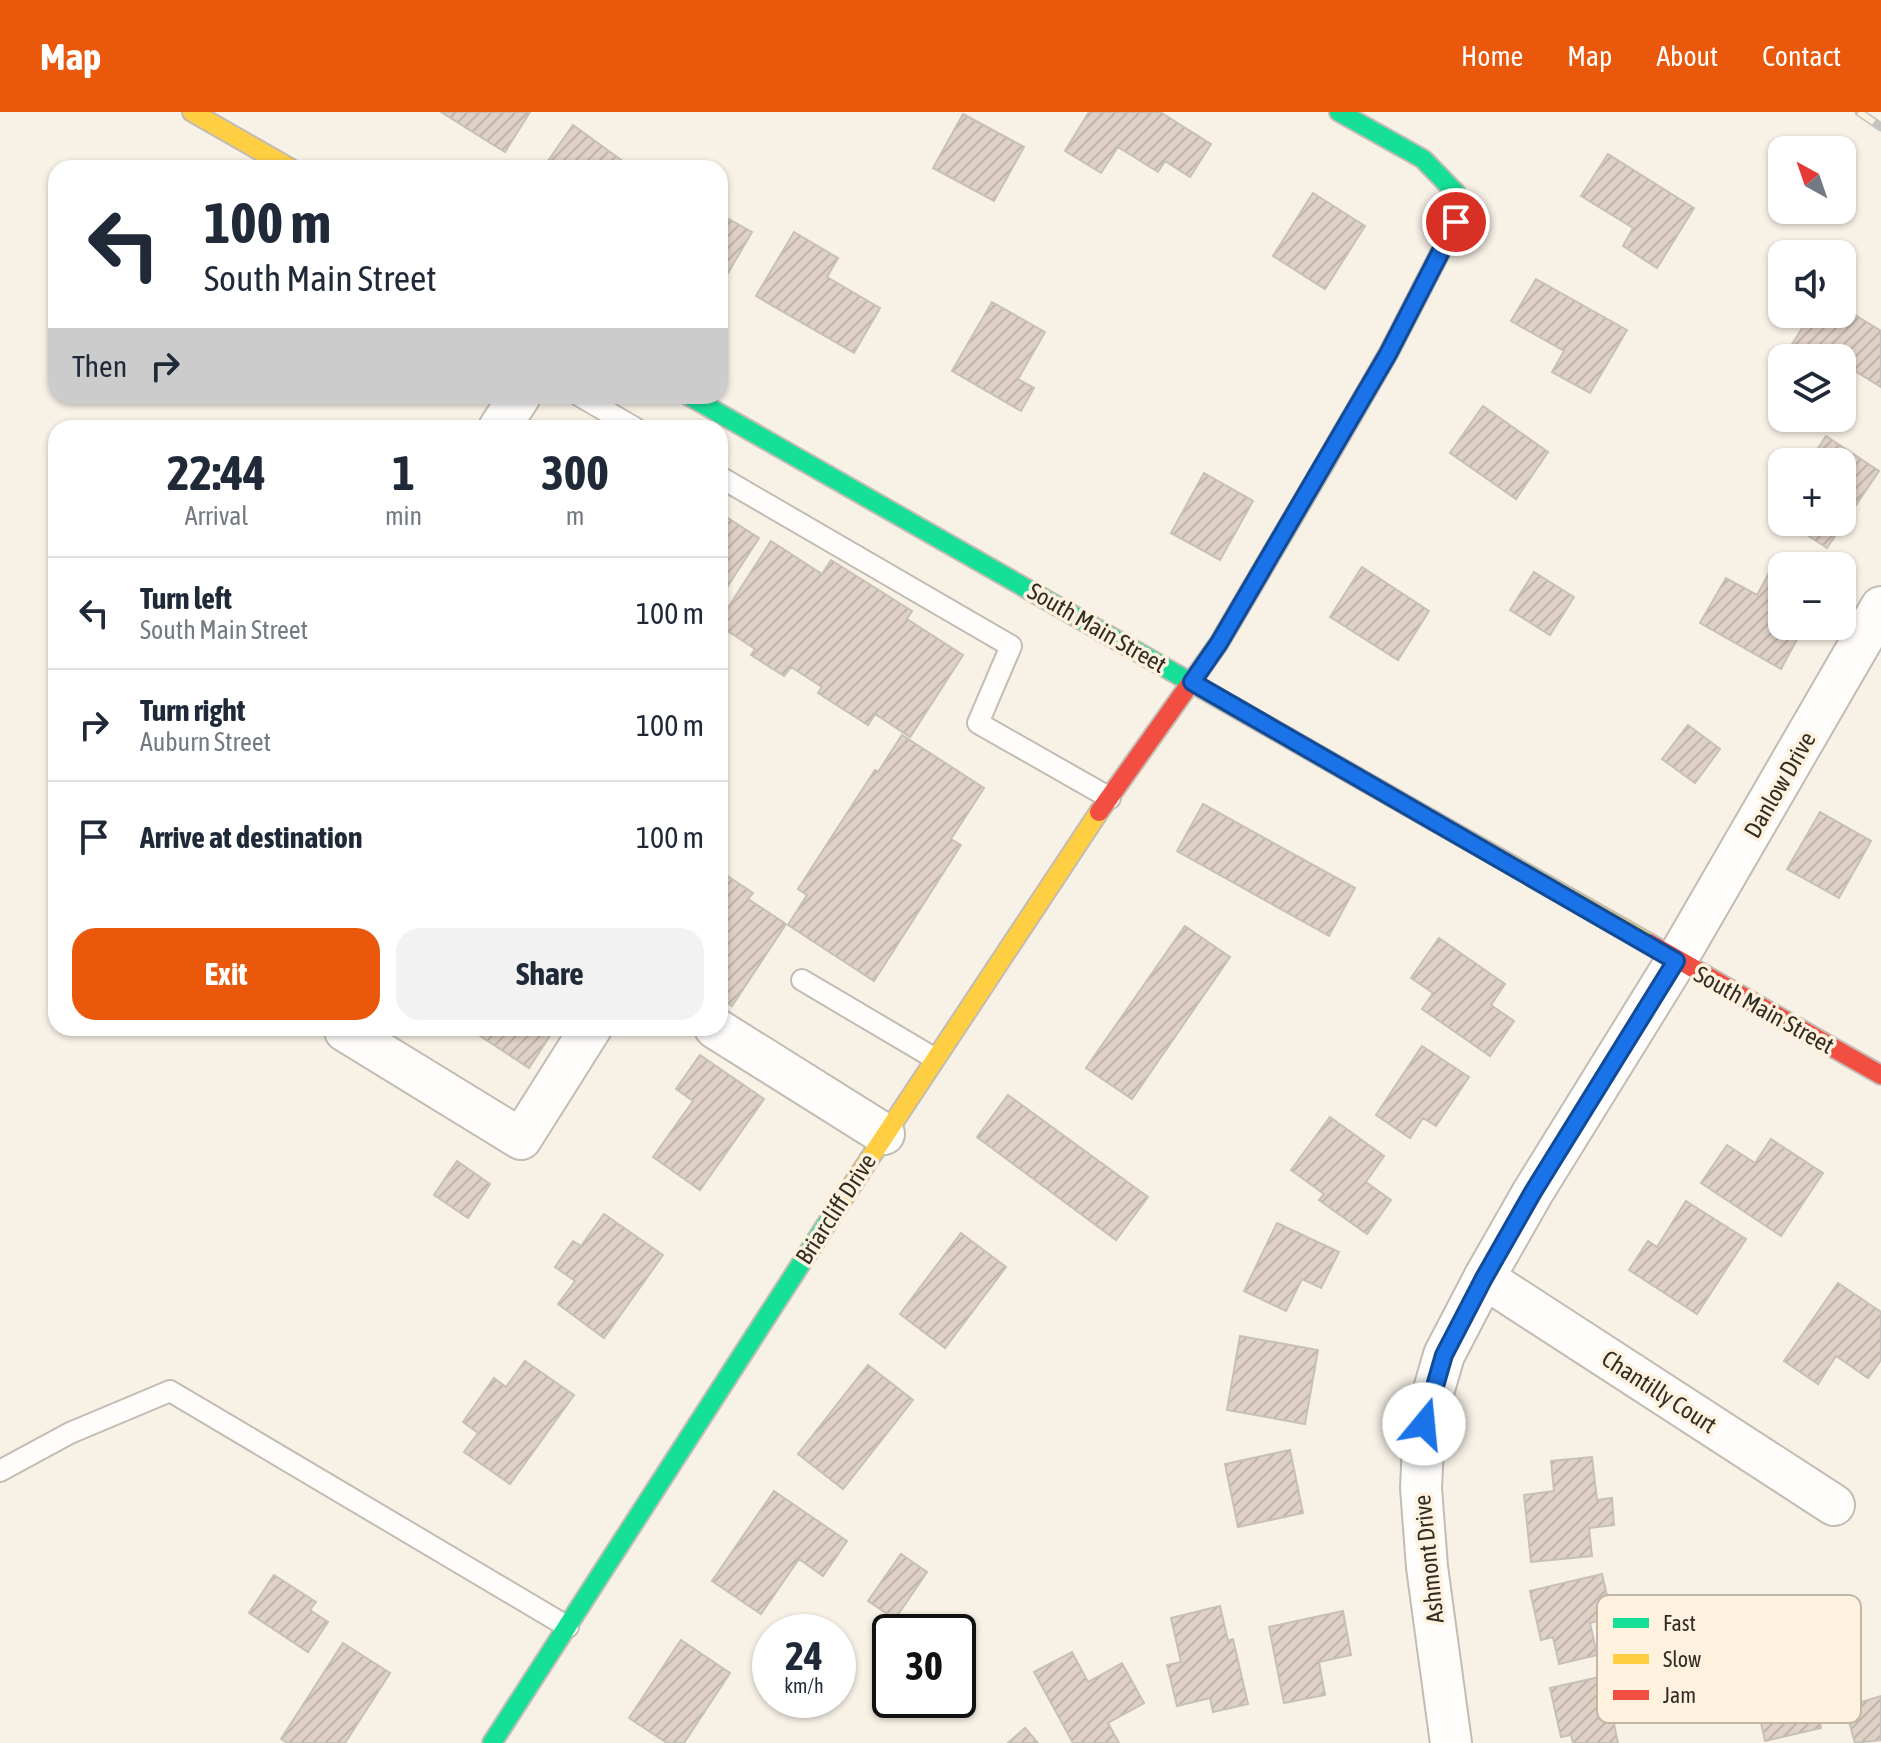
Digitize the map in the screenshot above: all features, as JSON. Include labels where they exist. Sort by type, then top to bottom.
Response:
[{"type":"street","points":[[192,112],[276,160]]},
{"type":"street","name":"Briarcliff Drive","points":[[492,1743],[934,1058],[1219,643],[1388,354],[1456,222],[1456,193],[1423,159],[1339,112]]},
{"type":"street","name":"South Main Street","points":[[703,404],[1676,961],[1881,1075]]},
{"type":"street","name":"Danlow Drive","points":[[1676,961],[1881,607]]},
{"type":"street","name":"Ashmont Drive","points":[[1451,1743],[1426,1551],[1421,1488],[1424,1424],[1444,1355],[1484,1278],[1533,1192],[1676,961]]},
{"type":"street","points":[[353,1036],[521,1139],[586,1036]]},
{"type":"street","points":[[728,1036],[884,1134]]},
{"type":"street","name":"Chantilly Court","points":[[1484,1278],[1834,1505]]},
{"type":"lane","points":[[594,404],[621,420]]},
{"type":"lane","points":[[728,482],[1011,646],[978,723],[1110,798]]},
{"type":"lane","points":[[802,980],[934,1058]]},
{"type":"lane","points":[[0,1471],[70,1433],[170,1391],[568,1627]]},
{"type":"building","points":[[441,112],[530,112],[505,152]]},
{"type":"building","points":[[1089,112],[1160,112],[1211,144],[1190,177],[1165,161],[1158,172],[1118,147],[1101,173],[1065,151]]},
{"type":"building","points":[[963,114],[1024,147],[994,201],[933,168]]},
{"type":"building","points":[[573,125],[621,160],[549,160]]},
{"type":"building","points":[[1608,154],[1694,208],[1657,268],[1623,246],[1633,228],[1581,196]]},
{"type":"building","points":[[1313,193],[1365,226],[1325,289],[1273,256]]},
{"type":"building","points":[[728,218],[752,232],[728,273]]},
{"type":"building","points":[[794,232],[838,258],[827,277],[880,308],[854,353],[756,296]]},
{"type":"building","points":[[1536,279],[1627,330],[1590,393],[1552,372],[1564,351],[1511,321]]},
{"type":"building","points":[[992,302],[1045,332],[1018,379],[1034,388],[1021,411],[952,371]]},
{"type":"building","points":[[1856,316],[1881,331],[1881,387],[1856,372],[1856,344],[1792,344],[1802,328],[1856,328]]},
{"type":"building","points":[[1483,406],[1548,452],[1516,499],[1450,453]]},
{"type":"building","points":[[1826,436],[1844,448],[1818,448]]},
{"type":"building","points":[[1856,456],[1879,471],[1856,505]]},
{"type":"building","points":[[1204,473],[1253,501],[1220,560],[1171,533]]},
{"type":"building","points":[[728,518],[759,538],[728,586]]},
{"type":"building","points":[[1809,536],[1835,536],[1827,548]]},
{"type":"building","points":[[771,541],[822,574],[831,560],[912,611],[907,619],[963,655],[910,737],[875,714],[868,725],[818,693],[822,687],[791,667],[784,676],[751,655],[755,649],[728,631],[728,608]]},
{"type":"building","points":[[1362,567],[1429,611],[1398,660],[1330,617]]},
{"type":"building","points":[[1534,572],[1574,597],[1550,635],[1510,610]]},
{"type":"building","points":[[1768,575],[1768,640],[1797,640],[1781,669],[1700,623],[1726,578],[1757,595]]},
{"type":"building","points":[[1688,725],[1720,749],[1695,783],[1662,759]]},
{"type":"building","points":[[902,735],[984,788],[951,839],[961,845],[874,981],[788,925],[807,895],[798,889],[875,770],[878,772]]},
{"type":"building","points":[[1203,804],[1355,888],[1329,936],[1177,851]]},
{"type":"building","points":[[1820,812],[1871,841],[1839,898],[1787,869]]},
{"type":"building","points":[[728,876],[753,893],[748,899],[786,924],[732,1006],[728,1003]]},
{"type":"building","points":[[1185,926],[1230,957],[1132,1099],[1086,1068]]},
{"type":"building","points":[[1439,938],[1505,984],[1491,1005],[1514,1021],[1490,1056],[1422,1009],[1433,993],[1411,978]]},
{"type":"building","points":[[480,1036],[550,1036],[529,1068]]},
{"type":"building","points":[[1422,1046],[1469,1077],[1436,1126],[1423,1118],[1410,1138],[1376,1115]]},
{"type":"building","points":[[700,1055],[764,1099],[700,1190],[653,1157],[693,1101],[676,1089]]},
{"type":"building","points":[[1008,1095],[1148,1197],[1116,1240],[977,1137]]},
{"type":"building","points":[[1330,1117],[1384,1156],[1366,1182],[1391,1200],[1367,1234],[1319,1200],[1324,1194],[1291,1170]]},
{"type":"building","points":[[1771,1139],[1823,1173],[1781,1236],[1701,1183],[1727,1145],[1755,1163]]},
{"type":"building","points":[[457,1161],[490,1184],[468,1218],[434,1195]]},
{"type":"building","points":[[1686,1201],[1746,1239],[1697,1314],[1629,1270],[1648,1241],[1657,1247]]},
{"type":"building","points":[[604,1214],[663,1255],[604,1338],[558,1304],[575,1281],[555,1267],[573,1241],[581,1246]]},
{"type":"building","points":[[1277,1223],[1339,1252],[1321,1288],[1302,1279],[1286,1311],[1244,1291]]},
{"type":"building","points":[[961,1233],[1006,1267],[945,1348],[900,1314]]},
{"type":"building","points":[[1838,1283],[1881,1312],[1881,1360],[1868,1378],[1836,1356],[1818,1384],[1784,1361]]},
{"type":"building","points":[[1240,1336],[1318,1350],[1305,1424],[1227,1410]]},
{"type":"building","points":[[525,1361],[574,1395],[510,1484],[464,1452],[478,1433],[463,1422],[494,1378],[506,1387]]},
{"type":"building","points":[[868,1365],[913,1400],[843,1489],[798,1454]]},
{"type":"building","points":[[1290,1450],[1303,1513],[1238,1527],[1225,1464]]},
{"type":"building","points":[[1592,1457],[1597,1500],[1612,1498],[1614,1525],[1589,1528],[1592,1556],[1531,1562],[1524,1495],[1554,1491],[1551,1461]]},
{"type":"building","points":[[774,1491],[847,1541],[823,1576],[799,1559],[761,1614],[712,1581]]},
{"type":"building","points":[[901,1554],[927,1572],[898,1614],[888,1614],[868,1601]]},
{"type":"building","points":[[1602,1574],[1607,1595],[1597,1595],[1597,1621],[1590,1623],[1597,1655],[1559,1664],[1553,1637],[1541,1640],[1530,1591]]},
{"type":"building","points":[[274,1575],[316,1602],[310,1610],[328,1622],[308,1652],[249,1613]]},
{"type":"building","points":[[1220,1606],[1228,1641],[1233,1639],[1248,1704],[1213,1712],[1210,1698],[1177,1706],[1167,1665],[1181,1662],[1171,1618]]},
{"type":"building","points":[[1343,1611],[1351,1655],[1319,1662],[1325,1695],[1284,1703],[1269,1627]]},
{"type":"building","points":[[681,1640],[730,1673],[684,1743],[667,1743],[629,1718]]},
{"type":"building","points":[[343,1643],[390,1673],[345,1743],[288,1743],[281,1739]]},
{"type":"building","points":[[1072,1652],[1088,1682],[1122,1663],[1144,1703],[1108,1723],[1119,1743],[1073,1743],[1034,1672]]},
{"type":"building","points":[[1597,1678],[1597,1723],[1614,1723],[1618,1743],[1573,1743],[1571,1735],[1561,1737],[1550,1688]]},
{"type":"building","points":[[1881,1696],[1881,1740],[1855,1743],[1849,1723],[1861,1723],[1861,1702]]},
{"type":"building","points":[[1761,1723],[1820,1723],[1821,1728],[1765,1741]]},
{"type":"building","points":[[1025,1728],[1038,1743],[1008,1743]]},
{"type":"railway","points":[[1859,112],[1881,127]]},
{"type":"traffic: fast","points":[[1322,468],[1388,354],[1456,222],[1456,193],[1423,159],[1339,112]]},
{"type":"traffic: fast","points":[[703,404],[1434,821]]},
{"type":"traffic: fast","points":[[492,1743],[835,1211]]},
{"type":"traffic: slow","points":[[192,112],[276,160]]},
{"type":"traffic: slow","points":[[835,1211],[1099,812]]},
{"type":"traffic: slow","points":[[1434,821],[1649,943]]},
{"type":"traffic: jam","points":[[1099,812],[1219,643],[1322,468]]},
{"type":"traffic: jam","points":[[1649,943],[1881,1075]]},
{"type":"route","points":[[1424,1424],[1444,1355],[1484,1278],[1533,1192],[1676,961],[1192,682],[1219,643],[1388,354],[1456,222]]}]
